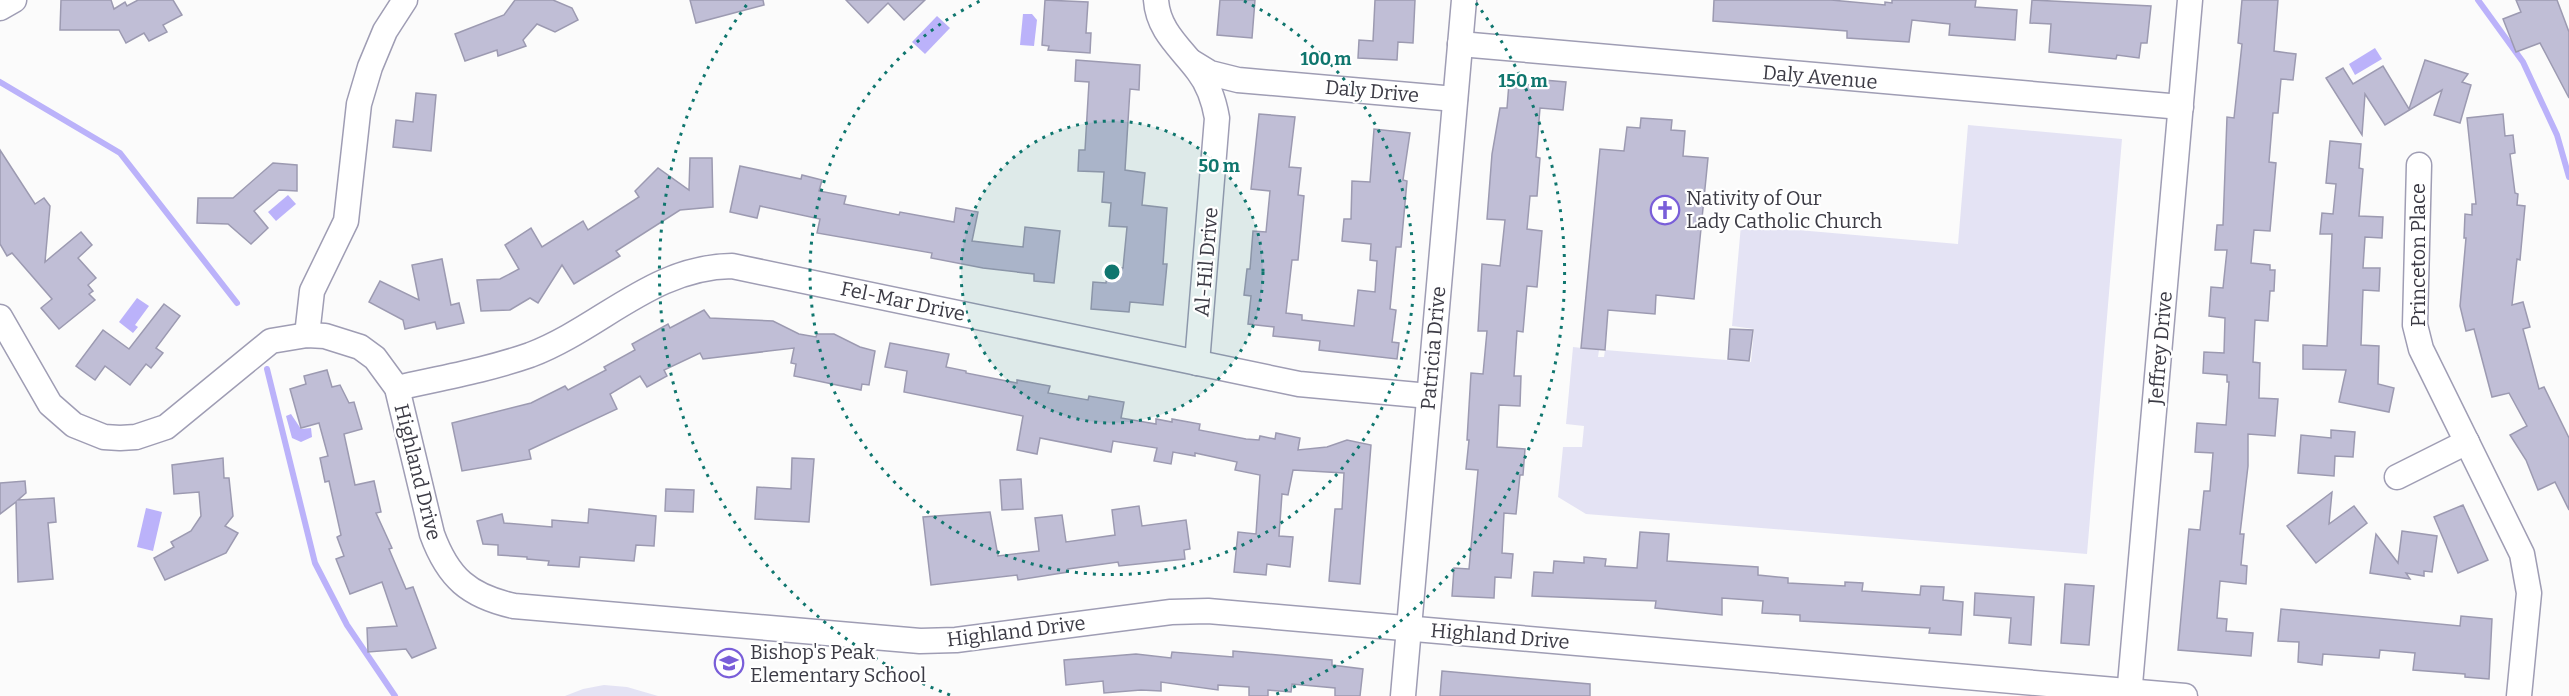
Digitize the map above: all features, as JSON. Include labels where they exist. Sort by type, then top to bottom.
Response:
[{"type":"street","points":[[0,8],[14,0]]},
{"type":"street","points":[[307,335],[312,291],[346,221],[356,123],[364,85],[386,32],[405,0]]},
{"type":"street","name":"Al-Hil Drive","points":[[1156,0],[1156,9],[1167,35],[1208,85],[1217,118],[1197,363]]},
{"type":"street","name":"Patricia Drive","points":[[1403,696],[1464,0]]},
{"type":"street","name":"Jeffrey Drive","points":[[2129,694],[2190,0]]},
{"type":"street","name":"Daly Avenue","points":[[1460,44],[2181,107]]},
{"type":"street","name":"Daly Drive","points":[[1186,57],[1210,73],[1238,80],[1455,99]]},
{"type":"street","name":"Princeton Place","points":[[2419,165],[2415,325],[2421,349],[2522,554],[2528,580],[2519,696]]},
{"type":"street","name":"Fel-Mar Drive","points":[[397,388],[530,355],[567,337],[671,277],[711,267],[753,269],[1299,384],[1429,396]]},
{"type":"street","name":"Highland Drive","points":[[0,317],[50,404],[74,425],[104,436],[120,438],[152,433],[166,426],[271,341],[307,335],[325,336],[360,347],[375,358],[397,388],[432,534],[440,556],[453,575],[470,590],[492,601],[514,606],[920,641],[956,640],[1181,612],[1208,611],[2129,694],[2186,696]]},
{"type":"street","points":[[2397,477],[2467,442]]},
{"type":"shaded area","points":[[1023,14],[1032,14],[1037,20],[1034,46],[1020,45]]},
{"type":"shaded area","points":[[937,16],[950,28],[925,54],[912,42]]},
{"type":"shaded area","points":[[2375,48],[2382,59],[2355,75],[2349,64]]},
{"type":"shaded area","points":[[1968,125],[2122,139],[2087,554],[1586,514],[1558,497],[1563,447],[1582,447],[1584,426],[1566,424],[1573,347],[1599,350],[1598,357],[1604,357],[1605,350],[1751,362],[1754,329],[1732,326],[1741,225],[1958,244]]},
{"type":"shaded area","points":[[288,195],[296,204],[276,221],[268,212]]},
{"type":"shaded area","points":[[137,298],[149,306],[135,325],[138,327],[133,333],[119,322]]},
{"type":"shaded area","points":[[291,414],[301,429],[311,428],[312,437],[301,442],[292,438],[286,416]]},
{"type":"shaded area","points":[[146,508],[162,512],[153,551],[137,547]]},
{"type":"shaded area","points":[[604,685],[627,687],[658,696],[565,696],[583,689]]},
{"type":"building","points":[[61,0],[111,0],[114,9],[125,2],[127,6],[138,0],[173,0],[182,15],[163,25],[167,32],[149,41],[144,33],[126,43],[119,30],[60,30]]},
{"type":"building","points":[[515,0],[553,0],[572,8],[578,20],[555,32],[537,24],[523,40],[526,46],[498,56],[497,50],[465,61],[455,34],[504,15]]},
{"type":"building","points":[[690,0],[763,0],[764,5],[696,23]]},
{"type":"building","points":[[846,0],[925,0],[904,20],[888,3],[868,23]]},
{"type":"building","points":[[1045,0],[1088,2],[1086,33],[1091,33],[1090,53],[1048,50],[1049,46],[1042,45]]},
{"type":"building","points":[[1220,0],[1255,0],[1252,38],[1217,35]]},
{"type":"building","points":[[1375,0],[1415,0],[1413,43],[1398,42],[1397,60],[1358,58],[1359,40],[1373,41]]},
{"type":"building","points":[[1714,0],[1831,0],[1885,5],[1885,2],[1892,3],[1892,0],[1976,0],[1975,7],[2017,10],[2015,40],[1949,35],[1950,24],[1912,20],[1909,42],[1847,38],[1847,31],[1713,21]]},
{"type":"building","points":[[2032,0],[2151,6],[2147,43],[2141,43],[2139,58],[2117,55],[2116,59],[2049,52],[2051,24],[2030,23]]},
{"type":"building","points":[[2242,0],[2278,0],[2274,51],[2296,54],[2293,80],[2281,79],[2278,113],[2273,113],[2269,162],[2276,163],[2270,231],[2254,230],[2251,263],[2270,265],[2270,270],[2275,270],[2274,291],[2270,291],[2268,321],[2255,320],[2253,362],[2260,363],[2259,398],[2278,399],[2275,436],[2248,434],[2248,466],[2240,534],[2244,534],[2241,565],[2247,566],[2246,584],[2220,581],[2217,618],[2227,619],[2226,631],[2253,633],[2251,656],[2178,650],[2189,529],[2200,530],[2204,491],[2210,491],[2213,453],[2195,452],[2197,423],[2226,425],[2229,382],[2227,382],[2227,375],[2203,373],[2204,352],[2224,353],[2225,318],[2209,316],[2211,287],[2223,288],[2227,250],[2215,250],[2217,225],[2223,225],[2227,117],[2234,118],[2242,44],[2238,43]]},
{"type":"building","points":[[2516,0],[2557,0],[2569,32],[2569,98],[2540,43],[2516,52],[2503,19],[2521,12]]},
{"type":"building","points":[[1076,60],[1140,65],[1139,90],[1130,89],[1125,170],[1145,173],[1142,205],[1167,208],[1163,264],[1167,264],[1163,305],[1130,302],[1129,312],[1091,309],[1093,282],[1106,283],[1108,267],[1123,268],[1127,227],[1109,226],[1111,203],[1102,202],[1104,172],[1078,171],[1079,150],[1085,150],[1089,82],[1075,81]]},
{"type":"building","points":[[2425,60],[2468,74],[2462,82],[2471,85],[2460,123],[2434,115],[2442,90],[2385,125],[2365,94],[2362,135],[2326,78],[2343,68],[2353,84],[2383,66],[2409,109]]},
{"type":"building","points":[[1532,79],[1566,82],[1563,110],[1540,108],[1536,157],[1540,158],[1537,196],[1530,196],[1527,229],[1542,231],[1537,287],[1527,286],[1523,332],[1517,331],[1514,376],[1521,376],[1520,406],[1499,405],[1497,447],[1525,449],[1516,514],[1504,513],[1502,553],[1513,554],[1511,578],[1495,577],[1494,598],[1452,596],[1454,568],[1469,569],[1478,470],[1466,469],[1471,373],[1483,374],[1487,331],[1478,331],[1482,264],[1500,266],[1505,220],[1487,219],[1492,154],[1500,108],[1507,108],[1509,83],[1531,85]]},
{"type":"building","points":[[416,93],[436,95],[431,151],[393,147],[396,120],[413,122]]},
{"type":"building","points":[[1259,114],[1295,117],[1289,167],[1301,168],[1298,195],[1304,196],[1298,260],[1292,260],[1286,313],[1302,315],[1302,320],[1354,326],[1358,290],[1375,292],[1377,261],[1370,260],[1371,244],[1342,241],[1344,219],[1351,219],[1352,181],[1370,182],[1374,129],[1410,133],[1403,180],[1407,181],[1401,247],[1396,247],[1390,309],[1396,310],[1392,342],[1399,343],[1397,359],[1319,350],[1320,341],[1273,336],[1274,327],[1248,324],[1251,296],[1244,295],[1247,269],[1250,269],[1253,231],[1266,232],[1270,191],[1251,189]]},
{"type":"building","points":[[2503,114],[2505,136],[2513,135],[2515,153],[2510,154],[2515,193],[2518,194],[2517,205],[2525,206],[2520,260],[2517,259],[2512,305],[2523,302],[2530,327],[2523,329],[2539,389],[2544,387],[2569,438],[2569,510],[2555,482],[2538,490],[2526,460],[2510,435],[2527,426],[2509,393],[2492,397],[2474,329],[2466,331],[2460,306],[2466,238],[2464,238],[2465,214],[2472,215],[2472,204],[2476,204],[2467,118]]},
{"type":"building","name":"Nativity of Our Lady Catholic Church","points":[[1641,118],[1672,120],[1671,130],[1685,131],[1683,156],[1708,158],[1694,299],[1656,295],[1655,314],[1608,310],[1605,350],[1581,348],[1600,149],[1624,151],[1627,127],[1640,128]]},
{"type":"building","points":[[2330,141],[2361,144],[2359,168],[2363,169],[2359,216],[2383,217],[2382,238],[2365,237],[2363,268],[2380,268],[2379,291],[2363,290],[2361,345],[2379,346],[2378,384],[2394,388],[2389,412],[2339,402],[2346,370],[2303,369],[2303,345],[2327,346],[2332,234],[2320,234],[2322,213],[2333,214],[2336,184],[2326,183]]},
{"type":"building","points":[[0,150],[35,204],[44,198],[50,206],[45,262],[81,232],[92,245],[78,258],[96,278],[88,285],[93,291],[89,294],[95,300],[59,329],[41,308],[52,299],[12,253],[7,256],[0,244]]},
{"type":"building","points":[[690,158],[712,158],[713,207],[680,210],[616,251],[620,256],[574,284],[562,265],[538,303],[530,298],[510,310],[481,311],[477,280],[500,279],[519,269],[505,245],[531,228],[542,247],[583,221],[588,230],[639,197],[635,191],[658,168],[689,190]]},
{"type":"building","points":[[273,163],[297,165],[297,191],[279,190],[254,211],[268,228],[251,244],[228,224],[197,223],[198,198],[233,198]]},
{"type":"building","points":[[740,166],[801,179],[802,175],[822,180],[819,191],[846,196],[844,204],[899,215],[900,212],[954,222],[956,208],[978,212],[972,241],[1023,247],[1025,227],[1060,231],[1054,283],[1034,281],[1034,274],[983,268],[931,258],[932,253],[817,233],[820,219],[760,206],[757,218],[730,212]]},
{"type":"building","points":[[442,259],[451,305],[459,303],[464,323],[437,329],[435,322],[405,329],[403,320],[369,302],[380,281],[419,300],[412,265]]},
{"type":"building","points":[[164,304],[180,316],[156,348],[163,353],[151,368],[146,364],[130,385],[105,366],[95,380],[76,366],[103,330],[129,349]]},
{"type":"building","points":[[704,310],[710,318],[773,321],[799,334],[816,337],[817,334],[834,334],[860,347],[875,351],[869,385],[862,384],[861,390],[794,376],[796,364],[791,363],[794,348],[703,359],[700,353],[664,370],[667,376],[647,387],[640,376],[610,394],[617,409],[529,450],[531,459],[462,471],[452,423],[531,403],[565,386],[568,390],[606,370],[604,367],[635,350],[632,344],[668,324],[670,328]]},
{"type":"building","points":[[1730,329],[1753,330],[1749,361],[1728,359]]},
{"type":"building","points":[[890,343],[949,354],[946,367],[966,371],[966,373],[1017,383],[1017,380],[1050,386],[1048,393],[1088,400],[1089,396],[1124,402],[1121,418],[1156,424],[1156,419],[1172,422],[1172,419],[1200,424],[1199,430],[1246,439],[1259,440],[1260,436],[1275,439],[1276,433],[1300,438],[1298,450],[1327,447],[1347,440],[1371,445],[1360,584],[1329,581],[1335,509],[1342,509],[1344,473],[1293,470],[1288,495],[1282,494],[1279,536],[1293,537],[1290,567],[1267,564],[1266,575],[1234,572],[1238,532],[1256,534],[1260,475],[1235,470],[1237,462],[1195,453],[1195,456],[1173,452],[1171,464],[1154,461],[1157,448],[1113,441],[1111,452],[1040,438],[1037,454],[1017,450],[1023,416],[904,392],[907,371],[885,367]]},
{"type":"building","points":[[327,370],[332,387],[340,385],[349,403],[354,402],[362,429],[344,434],[355,485],[374,481],[381,512],[376,513],[392,548],[389,549],[406,589],[413,587],[436,648],[412,658],[406,649],[368,652],[367,628],[397,626],[382,582],[350,594],[336,559],[344,556],[337,537],[341,535],[329,481],[325,482],[320,458],[328,456],[319,423],[301,428],[290,389],[306,384],[304,376]]},
{"type":"building","points":[[2331,430],[2355,432],[2353,457],[2335,456],[2334,476],[2298,473],[2301,435],[2331,438]]},
{"type":"building","points":[[223,458],[224,478],[229,478],[233,516],[225,526],[238,533],[226,553],[165,580],[154,558],[174,547],[171,542],[191,531],[201,516],[199,492],[174,494],[172,465]]},
{"type":"building","points":[[792,458],[814,459],[809,522],[755,519],[757,487],[791,489]]},
{"type":"building","points":[[1021,479],[1023,509],[1002,510],[1000,480]]},
{"type":"building","points":[[25,481],[26,493],[18,500],[54,498],[56,522],[48,523],[53,579],[18,582],[16,502],[0,514],[0,483]]},
{"type":"building","points":[[666,489],[694,490],[693,512],[665,511]]},
{"type":"building","points":[[2332,492],[2329,524],[2354,506],[2367,523],[2316,563],[2287,526]]},
{"type":"building","points":[[2463,505],[2488,560],[2458,573],[2434,517]]},
{"type":"building","points":[[1139,506],[1142,526],[1186,520],[1190,549],[1184,550],[1185,559],[1119,566],[1118,562],[1068,569],[1068,572],[1018,580],[1017,575],[931,585],[923,517],[990,512],[998,556],[1039,551],[1035,518],[1062,515],[1066,542],[1115,535],[1112,510]]},
{"type":"building","points":[[589,509],[656,516],[654,546],[636,545],[634,561],[580,557],[579,567],[548,565],[549,561],[498,555],[498,545],[483,544],[477,521],[502,514],[504,523],[552,527],[552,520],[588,523]]},
{"type":"building","points":[[2402,531],[2437,536],[2432,572],[2424,571],[2424,576],[2406,573],[2410,579],[2370,573],[2376,534],[2398,563]]},
{"type":"building","points":[[1640,532],[1669,534],[1667,561],[1758,567],[1758,575],[1788,578],[1788,583],[1845,586],[1845,582],[1863,583],[1862,591],[1920,595],[1921,586],[1944,587],[1943,600],[1963,602],[1961,635],[1929,633],[1930,628],[1800,621],[1800,615],[1762,613],[1763,601],[1722,598],[1722,615],[1655,608],[1656,601],[1532,596],[1534,572],[1553,573],[1554,561],[1584,563],[1584,557],[1606,559],[1605,566],[1637,568]]},
{"type":"building","points":[[2065,584],[2094,586],[2089,645],[2061,643]]},
{"type":"building","points":[[1975,593],[2034,597],[2031,645],[2009,643],[2011,618],[1974,615]]},
{"type":"building","points":[[2281,609],[2460,626],[2461,616],[2492,619],[2489,679],[2465,677],[2465,674],[2413,670],[2415,653],[2380,650],[2379,658],[2323,654],[2322,665],[2298,662],[2299,642],[2278,641]]},
{"type":"building","points":[[1233,651],[1332,660],[1332,665],[1363,669],[1360,696],[1335,696],[1335,688],[1292,684],[1291,692],[1268,690],[1268,696],[1249,696],[1249,687],[1218,685],[1218,690],[1161,682],[1161,691],[1104,693],[1103,681],[1066,685],[1064,660],[1136,654],[1171,658],[1172,652],[1233,657]]},
{"type":"building","points":[[1442,671],[1590,684],[1590,696],[1440,696]]},
{"type":"waterway","points":[[2478,0],[2523,62],[2557,135],[2569,177]]},
{"type":"waterway","points":[[0,82],[120,153],[237,303]]},
{"type":"waterway","points":[[267,369],[315,563],[347,625],[395,696]]},
{"type":"place","name":"Nativity of Our Lady Catholic Church","points":[[1665,210]]},
{"type":"place","name":"Bishop's Peak Elementary School","points":[[729,663]]}]
